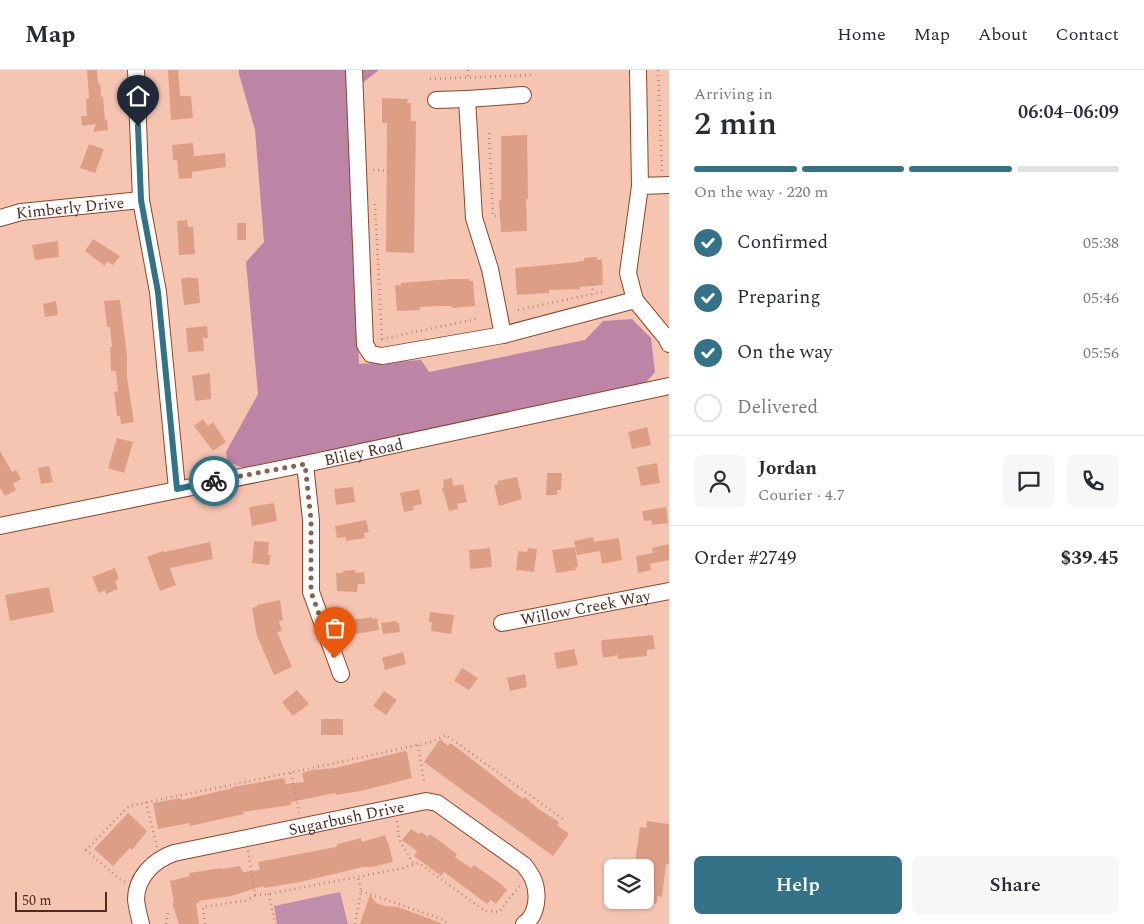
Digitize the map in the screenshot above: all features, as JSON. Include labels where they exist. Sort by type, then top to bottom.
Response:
[{"type":"street","points":[[136,70],[141,200],[158,292],[177,489]]},
{"type":"street","points":[[354,70],[364,345],[371,354],[382,356],[502,335],[635,300]]},
{"type":"street","points":[[638,70],[640,186],[628,272],[635,300],[667,338],[669,344]]},
{"type":"street","points":[[436,100],[523,95]]},
{"type":"street","points":[[467,99],[474,218],[490,269],[502,335]]},
{"type":"street","points":[[640,186],[669,185]]},
{"type":"street","name":"Kimberly Drive","points":[[0,218],[21,212],[141,200]]},
{"type":"street","name":"Bliley Road","points":[[0,526],[305,464],[669,386]]},
{"type":"street","points":[[305,464],[311,520],[311,592],[341,674]]},
{"type":"street","name":"Willow Creek Way","points":[[502,623],[669,591]]},
{"type":"street","name":"Sugarbush Drive","points":[[141,924],[136,901],[137,888],[144,875],[160,858],[174,853],[426,801],[437,803],[524,865],[527,882]]},
{"type":"street","points":[[524,924],[530,920],[537,900],[527,882]]},
{"type":"path","points":[[468,70],[468,78]]},
{"type":"path","points":[[658,70],[662,171],[669,171]]},
{"type":"path","points":[[430,79],[532,75]]},
{"type":"path","points":[[489,133],[493,216],[502,216]]},
{"type":"path","points":[[373,161],[373,170],[389,171]]},
{"type":"path","points":[[375,200],[382,339],[476,319]]},
{"type":"path","points":[[592,284],[593,294]]},
{"type":"path","points":[[518,310],[606,291]]},
{"type":"path","points":[[118,878],[86,850],[129,806],[418,745],[431,742],[446,735],[563,819]]},
{"type":"path","points":[[418,745],[424,781]]},
{"type":"path","points":[[291,773],[299,811]]},
{"type":"path","points":[[146,802],[154,839]]},
{"type":"path","points":[[398,826],[399,839],[414,865]]},
{"type":"path","points":[[249,857],[255,895]]},
{"type":"path","points":[[205,924],[203,907],[248,900],[255,895],[358,877],[419,863],[485,911],[499,912],[527,882]]},
{"type":"path","points":[[355,924],[361,891],[358,877]]},
{"type":"path","points":[[361,891],[444,920],[449,924]]},
{"type":"path","points":[[269,894],[275,924]]},
{"type":"path","points":[[166,924],[168,913]]},
{"type":"shaded area","points":[[239,70],[379,70],[347,95],[359,364],[421,360],[429,372],[585,340],[603,321],[632,319],[651,338],[655,372],[644,385],[627,392],[243,468],[227,461],[226,452],[258,394],[246,262],[264,242],[255,130]]},
{"type":"shaded area","points":[[340,892],[348,924],[277,924],[274,906]]},
{"type":"building","points":[[87,70],[97,70],[98,84],[100,83],[108,130],[93,132],[96,124],[82,126],[81,116],[87,116],[86,99],[89,98]]},
{"type":"building","points":[[168,70],[178,70],[180,96],[191,96],[193,118],[171,120]]},
{"type":"building","points":[[382,98],[408,99],[407,103],[411,103],[411,121],[416,121],[414,253],[386,252],[387,123],[382,123]]},
{"type":"building","points":[[527,135],[527,231],[501,232],[499,200],[501,200],[501,136]]},
{"type":"building","points":[[193,143],[194,156],[225,153],[226,167],[192,172],[192,178],[179,179],[177,160],[173,160],[172,145]]},
{"type":"building","points":[[89,144],[104,149],[95,173],[80,168]]},
{"type":"building","points":[[187,220],[188,227],[193,227],[195,254],[179,255],[177,221]]},
{"type":"building","points":[[237,223],[246,223],[246,240],[237,240]]},
{"type":"building","points":[[93,239],[120,256],[113,265],[107,261],[105,266],[85,251]]},
{"type":"building","points":[[58,241],[59,257],[35,260],[32,245]]},
{"type":"building","points":[[597,257],[597,260],[602,259],[603,285],[580,287],[580,289],[549,290],[549,293],[517,295],[515,268],[579,262],[584,261],[584,258]]},
{"type":"building","points":[[198,278],[200,303],[184,305],[181,279]]},
{"type":"building","points":[[469,279],[469,281],[473,281],[475,306],[452,308],[452,306],[420,307],[420,310],[397,311],[395,285]]},
{"type":"building","points":[[120,300],[127,356],[127,378],[134,422],[121,424],[120,416],[117,416],[114,392],[118,391],[116,371],[111,371],[110,347],[112,347],[110,327],[107,327],[104,301]]},
{"type":"building","points":[[56,301],[58,315],[45,317],[43,304]]},
{"type":"building","points":[[207,326],[208,338],[203,338],[204,351],[188,352],[186,328]]},
{"type":"building","points":[[210,373],[211,399],[195,401],[192,376]]},
{"type":"building","points":[[203,419],[208,426],[213,422],[226,442],[213,451],[194,426]]},
{"type":"building","points":[[647,427],[651,445],[632,449],[628,432]]},
{"type":"building","points":[[117,438],[133,442],[124,473],[108,468]]},
{"type":"building","points":[[0,451],[12,472],[16,470],[21,479],[13,484],[16,490],[5,496],[0,488]]},
{"type":"building","points":[[657,463],[660,483],[641,486],[637,467]]},
{"type":"building","points":[[49,466],[53,482],[41,484],[38,468]]},
{"type":"building","points":[[547,473],[562,473],[561,490],[557,490],[557,495],[546,495]]},
{"type":"building","points":[[517,477],[522,499],[499,506],[494,485],[498,484],[497,481]]},
{"type":"building","points":[[452,478],[453,486],[463,484],[467,502],[457,504],[458,509],[449,511],[442,488],[444,487],[443,480]]},
{"type":"building","points":[[353,487],[355,502],[336,505],[334,489]]},
{"type":"building","points":[[419,489],[422,504],[413,506],[414,510],[404,512],[400,493]]},
{"type":"building","points":[[274,503],[277,521],[252,526],[249,507]]},
{"type":"building","points":[[666,507],[668,523],[652,525],[651,520],[644,521],[642,511]]},
{"type":"building","points":[[366,520],[369,532],[364,533],[365,538],[346,541],[346,537],[337,538],[335,526]]},
{"type":"building","points":[[593,537],[594,542],[619,538],[622,560],[602,564],[600,551],[577,555],[574,541]]},
{"type":"building","points":[[254,541],[269,542],[268,555],[271,555],[269,565],[252,563]]},
{"type":"building","points":[[210,542],[213,559],[170,568],[176,585],[160,591],[147,557],[163,551]]},
{"type":"building","points":[[669,544],[669,560],[650,564],[651,570],[638,573],[636,556],[653,553],[652,548]]},
{"type":"building","points":[[575,547],[578,567],[575,567],[576,570],[556,573],[552,550]]},
{"type":"building","points":[[490,548],[492,567],[470,569],[469,550]]},
{"type":"building","points":[[528,548],[537,549],[534,572],[516,570],[518,551],[527,552]]},
{"type":"building","points":[[115,568],[119,579],[115,581],[118,589],[106,594],[105,590],[99,593],[92,577]]},
{"type":"building","points":[[355,570],[356,573],[364,572],[365,584],[358,584],[357,592],[337,591],[336,573]]},
{"type":"building","points":[[49,587],[54,612],[10,621],[5,595]]},
{"type":"building","points":[[280,600],[283,620],[279,621],[282,631],[277,632],[292,667],[274,675],[257,636],[252,608],[257,605]]},
{"type":"building","points":[[430,612],[454,615],[451,634],[431,631],[432,622],[429,622]]},
{"type":"building","points":[[372,617],[372,619],[377,618],[379,630],[355,634],[353,620]]},
{"type":"building","points":[[396,621],[399,623],[400,632],[383,634],[381,623]]},
{"type":"building","points":[[653,635],[655,649],[647,650],[647,656],[618,659],[618,655],[603,658],[601,642],[603,640]]},
{"type":"building","points":[[574,649],[578,665],[557,669],[554,653]]},
{"type":"building","points":[[403,652],[406,664],[385,670],[382,658]]},
{"type":"building","points":[[462,668],[478,678],[469,690],[454,681]]},
{"type":"building","points":[[525,674],[527,687],[510,691],[507,678]]},
{"type":"building","points":[[297,690],[309,704],[293,716],[282,702]]},
{"type":"building","points":[[384,691],[397,700],[386,715],[373,706]]},
{"type":"building","points":[[321,719],[343,719],[343,735],[321,735]]},
{"type":"building","points":[[440,739],[448,746],[450,743],[523,799],[525,797],[537,808],[559,822],[557,825],[569,834],[553,856],[424,762]]},
{"type":"building","points":[[407,752],[412,778],[361,791],[336,795],[335,793],[291,802],[291,805],[243,812],[244,814],[190,826],[189,823],[158,829],[153,803],[181,798],[182,800],[233,787],[284,778],[286,784],[304,782],[302,773],[335,768]]},
{"type":"building","points":[[128,813],[147,831],[132,850],[130,848],[113,866],[94,849]]},
{"type":"building","points":[[647,821],[669,824],[669,864],[666,864],[662,897],[658,896],[656,904],[654,904],[654,859],[635,859],[640,827],[646,828]]},
{"type":"building","points":[[411,829],[419,834],[421,832],[428,837],[430,834],[457,854],[455,857],[471,868],[474,865],[507,890],[496,904],[491,900],[487,904],[444,872],[441,876],[414,856],[417,851],[402,840]]},
{"type":"building","points":[[385,835],[393,862],[300,882],[264,888],[263,886],[231,896],[199,901],[199,903],[196,903],[199,924],[179,924],[172,903],[174,903],[170,881],[190,876],[189,873],[222,868],[240,866],[243,872],[260,870],[258,862],[336,847],[338,844],[361,838],[362,842]]},
{"type":"building","points":[[370,895],[376,903],[398,907],[441,924],[360,924]]},
{"type":"way so far","points":[[214,481],[305,464],[311,520],[311,592],[335,658]]},
{"type":"route","points":[[138,126],[141,200],[158,292],[177,489],[214,481]]}]
